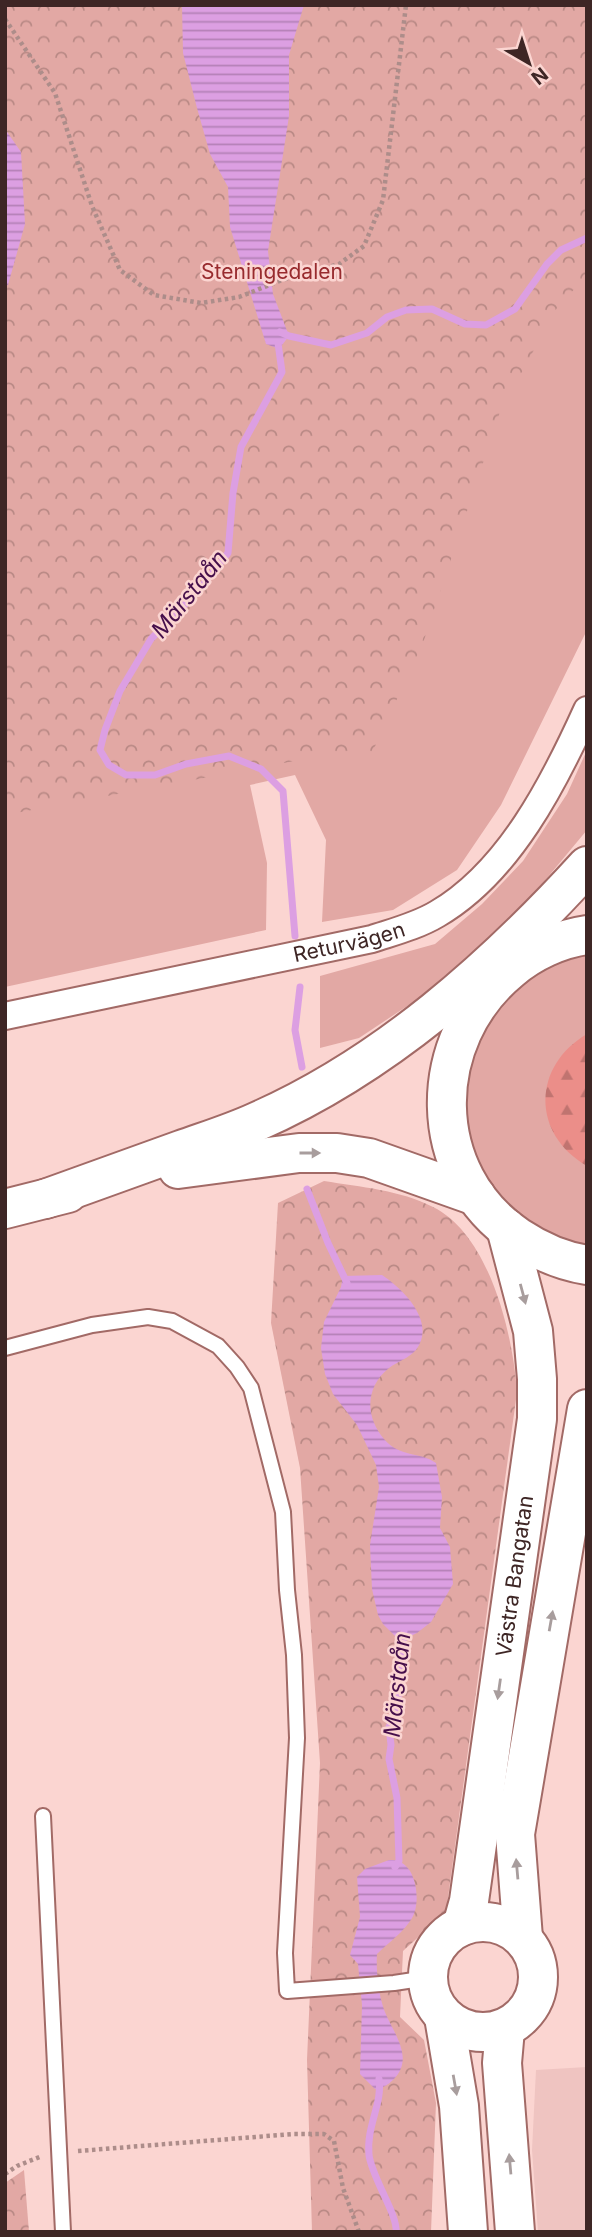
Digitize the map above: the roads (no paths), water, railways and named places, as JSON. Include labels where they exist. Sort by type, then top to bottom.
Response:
[{"type":"street","name":"Returvägen","points":[[5,1016],[372,939],[437,914],[465,893],[504,856],[553,781],[587,710]]},
{"type":"street","points":[[45,1199],[255,1122],[344,1076],[392,1043],[468,983],[544,913],[587,866]]},
{"type":"street","points":[[587,884],[520,961],[496,981],[475,1006],[453,1051],[446,1101],[454,1150],[463,1174],[476,1196],[506,1228],[538,1250],[573,1263],[587,1265]]},
{"type":"street","points":[[520,961],[548,946],[587,935]]},
{"type":"street","points":[[194,1165],[268,1138],[326,1108],[366,1084],[475,1006]]},
{"type":"street","points":[[5,1209],[194,1165],[299,1153],[337,1153],[369,1158],[476,1196]]},
{"type":"street","name":"Västra Bangatan","points":[[462,1926],[469,1901],[537,1419],[533,1331],[506,1228]]},
{"type":"street","name":"Västra Bangatan","points":[[505,2029],[523,2017],[535,1998],[540,1977],[535,1955],[523,1937],[514,1834],[587,1409]]},
{"type":"street","points":[[515,2232],[502,2063],[505,2029],[484,2034],[462,2029],[444,2017],[432,1999],[411,1980],[444,1938],[462,1926],[483,1921],[505,1925],[523,1937]]},
{"type":"street","points":[[444,2017],[459,2106],[468,2232]]},
{"type":"lane","points":[[5,1348],[92,1325],[148,1317],[173,1321],[218,1346],[251,1388],[284,1512],[287,1590],[294,1655],[297,1738],[285,1953],[287,1991],[411,1980]]},
{"type":"lane","points":[[43,1816],[63,2232]]},
{"type":"waterway","points":[[280,332],[331,345],[367,333],[387,317],[406,310],[432,309],[465,324],[486,325],[515,309],[547,264],[561,250],[587,238]]},
{"type":"waterway","name":"Märstaån","points":[[278,343],[282,372],[241,447],[233,493],[228,553],[198,591],[151,639],[120,691],[100,750],[109,765],[126,775],[155,775],[186,764],[229,756],[261,769],[283,791],[295,936]]},
{"type":"waterway","name":"Märstaån","points":[[300,987],[295,1030],[302,1067]]},
{"type":"waterway","name":"Märstaån","points":[[307,1189],[347,1283]]},
{"type":"waterway","name":"Märstaån","points":[[395,1867],[399,1861],[397,1798],[389,1759],[389,1727],[397,1710],[404,1631]]},
{"type":"waterway","name":"Märstaån","points":[[379,2079],[379,2097],[370,2134],[369,2155],[393,2216],[396,2232]]},
{"type":"park label","name":"Steningedalen","points":[[272,272]]}]
